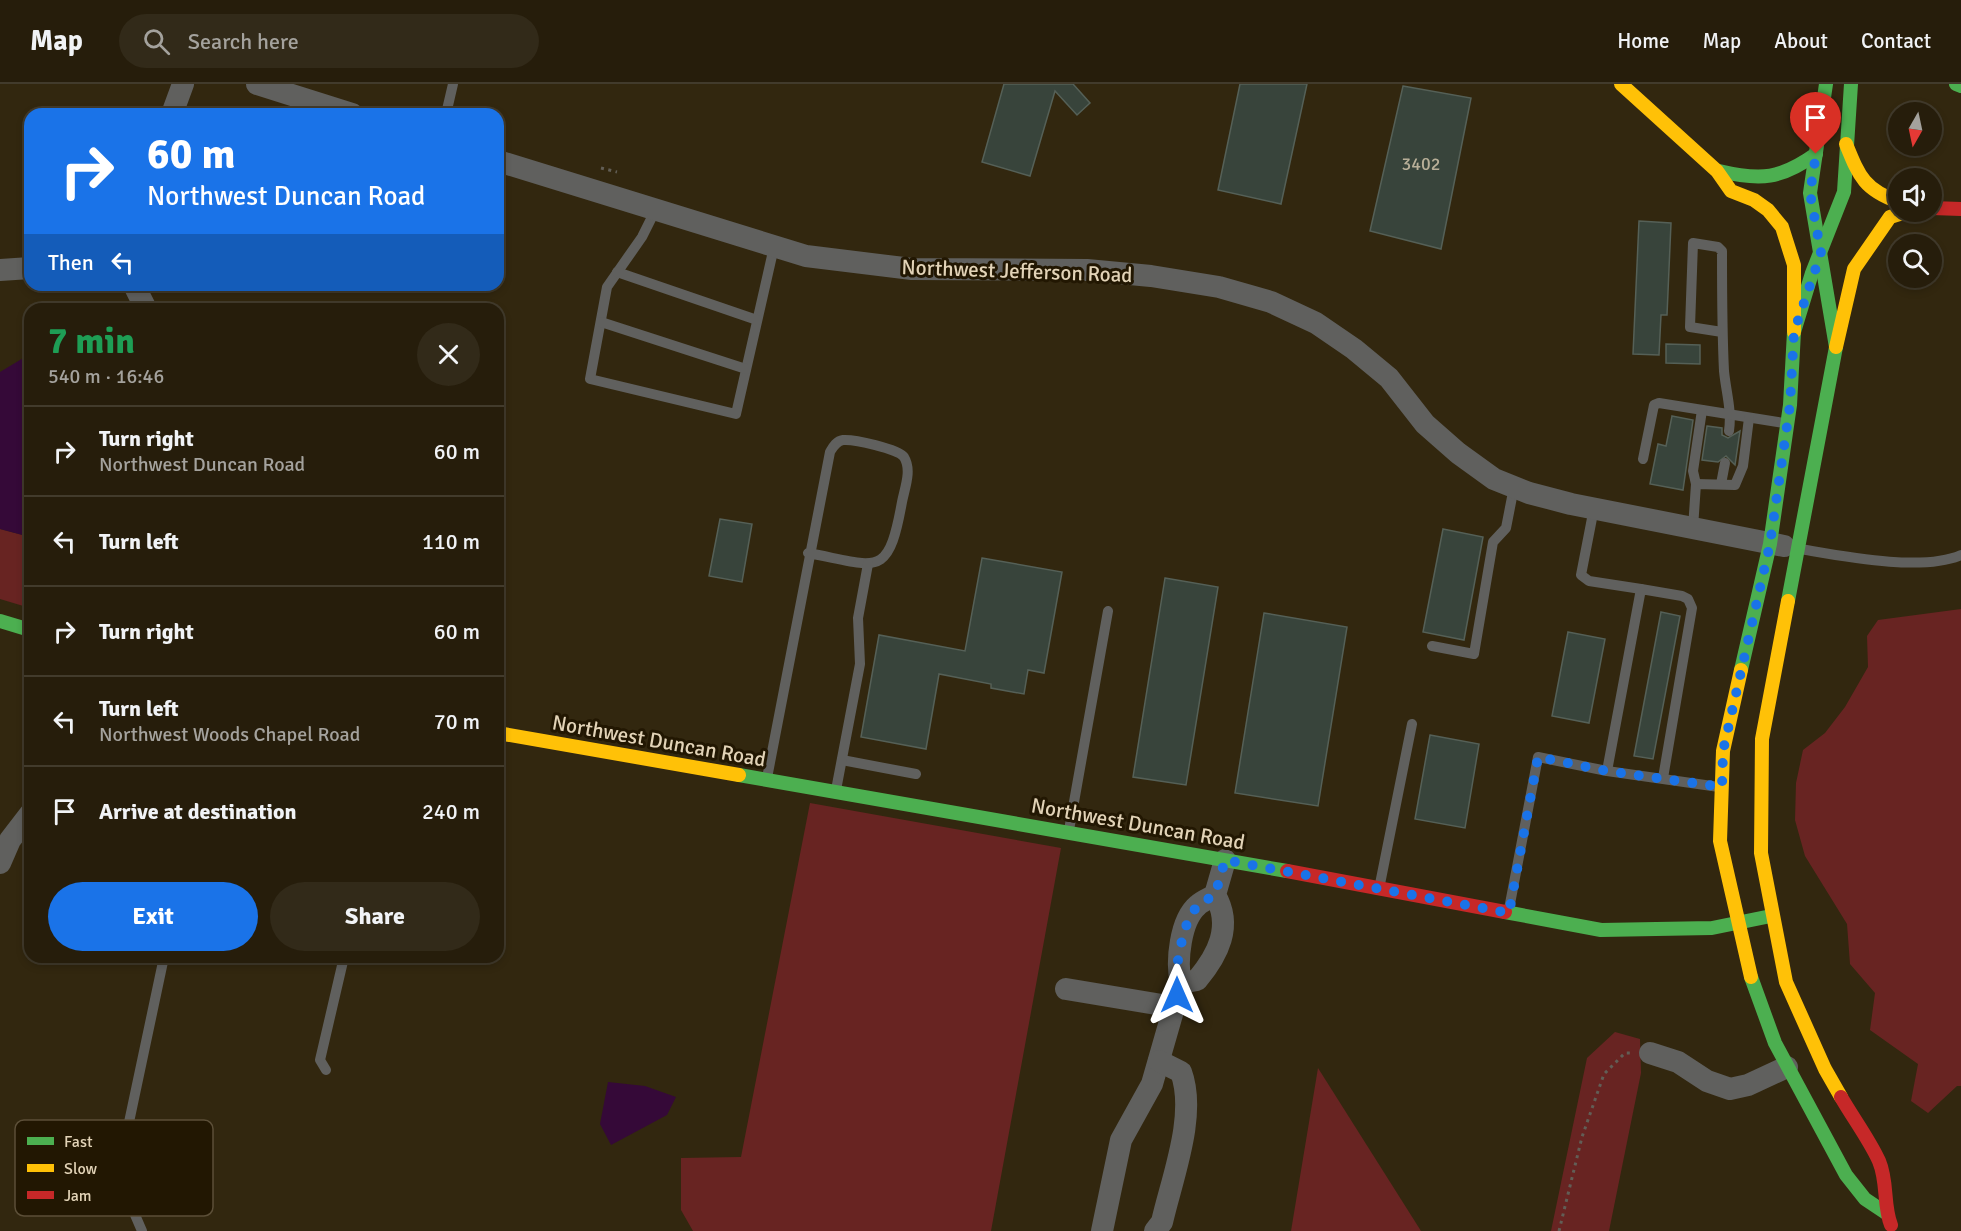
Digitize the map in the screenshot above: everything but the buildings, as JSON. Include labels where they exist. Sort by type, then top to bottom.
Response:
[{"type":"main road","points":[[1621,84],[1717,171],[1731,191],[1754,200],[1768,210],[1782,227],[1794,265],[1794,332],[1787,424],[1770,544],[1723,751],[1720,842],[1736,922],[1761,1007],[1787,1066],[1846,1175],[1865,1198],[1886,1213]]},
{"type":"main road","points":[[1826,84],[1810,193],[1836,347]]},
{"type":"main road","points":[[1794,332],[1844,192],[1851,84]]},
{"type":"main road","points":[[1956,84],[1961,86]]},
{"type":"main road","points":[[1846,144],[1861,182],[1888,199]]},
{"type":"main road","points":[[1717,171],[1750,179],[1773,178],[1796,170],[1816,154]]},
{"type":"main road","points":[[1942,208],[1961,209]]},
{"type":"main road","points":[[1888,220],[1854,269],[1836,347],[1800,549],[1762,739],[1761,853],[1786,982],[1806,1030],[1879,1162],[1884,1181],[1886,1213],[1894,1231]]},
{"type":"main road","points":[[0,621],[24,628]]},
{"type":"main road","name":"Northwest Duncan Road","points":[[504,734],[1379,887],[1601,930],[1712,928],[1772,916]]},
{"type":"street","points":[[174,108],[183,84]]},
{"type":"street","points":[[257,84],[333,108]]},
{"type":"street","name":"Northwest Jefferson Road","points":[[504,163],[774,247],[845,262],[912,269],[1087,270],[1151,276],[1219,287],[1271,302],[1316,323],[1354,349],[1389,378],[1425,424],[1458,453],[1494,479],[1571,504],[1800,549]]},
{"type":"street","points":[[0,270],[24,268]]},
{"type":"street","points":[[0,863],[10,840],[24,822]]},
{"type":"street","points":[[1181,983],[1197,980],[1215,959],[1221,937],[1223,910],[1215,895],[1225,860]]},
{"type":"street","points":[[1102,1231],[1121,1140],[1152,1084],[1181,983],[1177,965],[1184,930],[1197,905],[1215,895]]},
{"type":"street","points":[[1066,989],[1174,1007]]},
{"type":"street","points":[[1650,1053],[1678,1062],[1707,1081],[1730,1089],[1748,1085],[1787,1066]]},
{"type":"street","points":[[1155,1231],[1162,1222],[1188,1110],[1187,1088],[1181,1072],[1159,1061]]},
{"type":"lane","points":[[447,108],[453,84]]},
{"type":"lane","points":[[655,211],[642,237],[607,288],[590,379],[736,414],[774,247]]},
{"type":"lane","points":[[1722,332],[1690,327],[1693,243],[1718,247],[1722,250],[1725,388],[1732,415],[1729,431]]},
{"type":"lane","points":[[617,272],[757,320]]},
{"type":"lane","points":[[601,322],[746,369]]},
{"type":"lane","points":[[1643,459],[1654,405],[1659,403],[1787,424]]},
{"type":"lane","points":[[1694,528],[1692,511],[1696,484],[1693,471],[1702,410]]},
{"type":"lane","points":[[1696,484],[1735,485],[1742,468],[1749,418]]},
{"type":"lane","points":[[767,781],[808,554],[827,460],[835,444],[843,440],[893,449],[902,454],[909,466],[896,533],[891,549],[885,558],[868,564],[808,554]]},
{"type":"lane","points":[[1721,484],[1725,463]]},
{"type":"lane","points":[[1432,646],[1474,654],[1493,542],[1506,528],[1514,487]]},
{"type":"lane","points":[[1594,508],[1581,575],[1589,581],[1682,596],[1688,599],[1692,608],[1663,778]]},
{"type":"lane","points":[[1800,549],[1876,562],[1950,560],[1961,555]]},
{"type":"lane","points":[[836,793],[860,664],[858,618],[868,564]]},
{"type":"lane","points":[[1607,771],[1641,589]]},
{"type":"lane","points":[[1068,833],[1108,611]]},
{"type":"lane","points":[[1379,887],[1412,724]]},
{"type":"lane","points":[[1509,913],[1538,757],[1607,771],[1722,787]]},
{"type":"lane","points":[[842,760],[916,774]]},
{"type":"lane","points":[[129,1120],[163,963]]},
{"type":"lane","points":[[326,1070],[320,1060],[343,963]]},
{"type":"lane","points":[[136,1216],[142,1231]]},
{"type":"path","points":[[601,168],[617,172]]},
{"type":"path","points":[[1559,1231],[1582,1137],[1604,1074],[1625,1053],[1650,1053]]},
{"type":"shaded area","points":[[24,358],[24,535],[0,529],[0,372]]},
{"type":"shaded area","points":[[0,529],[24,535],[24,606],[0,599]]},
{"type":"shaded area","points":[[1961,609],[1961,1086],[1957,1086],[1928,1113],[1911,1101],[1918,1064],[1870,1030],[1875,993],[1850,964],[1847,924],[1805,856],[1795,820],[1796,783],[1803,750],[1825,733],[1845,707],[1868,667],[1867,636],[1878,620]]},
{"type":"shaded area","points":[[810,803],[1061,848],[991,1231],[693,1231],[681,1210],[681,1158],[741,1157]]},
{"type":"shaded area","points":[[1615,1032],[1640,1039],[1641,1073],[1609,1231],[1551,1231],[1587,1058]]},
{"type":"shaded area","points":[[1318,1068],[1421,1231],[1291,1231]]},
{"type":"shaded area","points":[[608,1082],[645,1086],[676,1097],[667,1115],[611,1145],[600,1124]]},
{"type":"traffic: fast","points":[[1788,601],[1836,347],[1810,193],[1826,84]]},
{"type":"traffic: fast","points":[[1741,670],[1770,544],[1790,405],[1794,332],[1812,273],[1844,192],[1851,84]]},
{"type":"traffic: fast","points":[[1956,84],[1961,86]]},
{"type":"traffic: fast","points":[[1719,171],[1747,176],[1770,176],[1792,169],[1816,154]]},
{"type":"traffic: fast","points":[[0,621],[24,628]]},
{"type":"traffic: fast","points":[[739,775],[1287,871]]},
{"type":"traffic: fast","points":[[1505,912],[1601,930],[1712,928],[1771,916]]},
{"type":"traffic: fast","points":[[1751,977],[1775,1043],[1846,1175],[1865,1199],[1886,1213]]},
{"type":"traffic: slow","points":[[1621,84],[1717,171],[1731,191],[1754,200],[1768,210],[1782,227],[1794,265],[1794,332]]},
{"type":"traffic: slow","points":[[1846,144],[1864,180],[1870,187],[1888,197]]},
{"type":"traffic: slow","points":[[1836,347],[1854,269],[1888,220]]},
{"type":"traffic: slow","points":[[1788,601],[1762,739],[1761,853],[1786,982],[1825,1069],[1841,1097]]},
{"type":"traffic: slow","points":[[1741,670],[1723,751],[1720,841],[1751,977]]},
{"type":"traffic: slow","points":[[504,734],[739,775]]},
{"type":"traffic: jam","points":[[1942,208],[1961,209]]},
{"type":"traffic: jam","points":[[1287,871],[1505,912]]},
{"type":"traffic: jam","points":[[1841,1097],[1879,1161],[1884,1177],[1891,1225]]},
{"type":"route","points":[[1177,995],[1181,983],[1177,965],[1184,930],[1197,905],[1215,895],[1225,860],[1509,913],[1538,757],[1607,771],[1722,787],[1723,751],[1770,544],[1790,405],[1794,332],[1812,273],[1821,253],[1810,193],[1816,154]]}]
